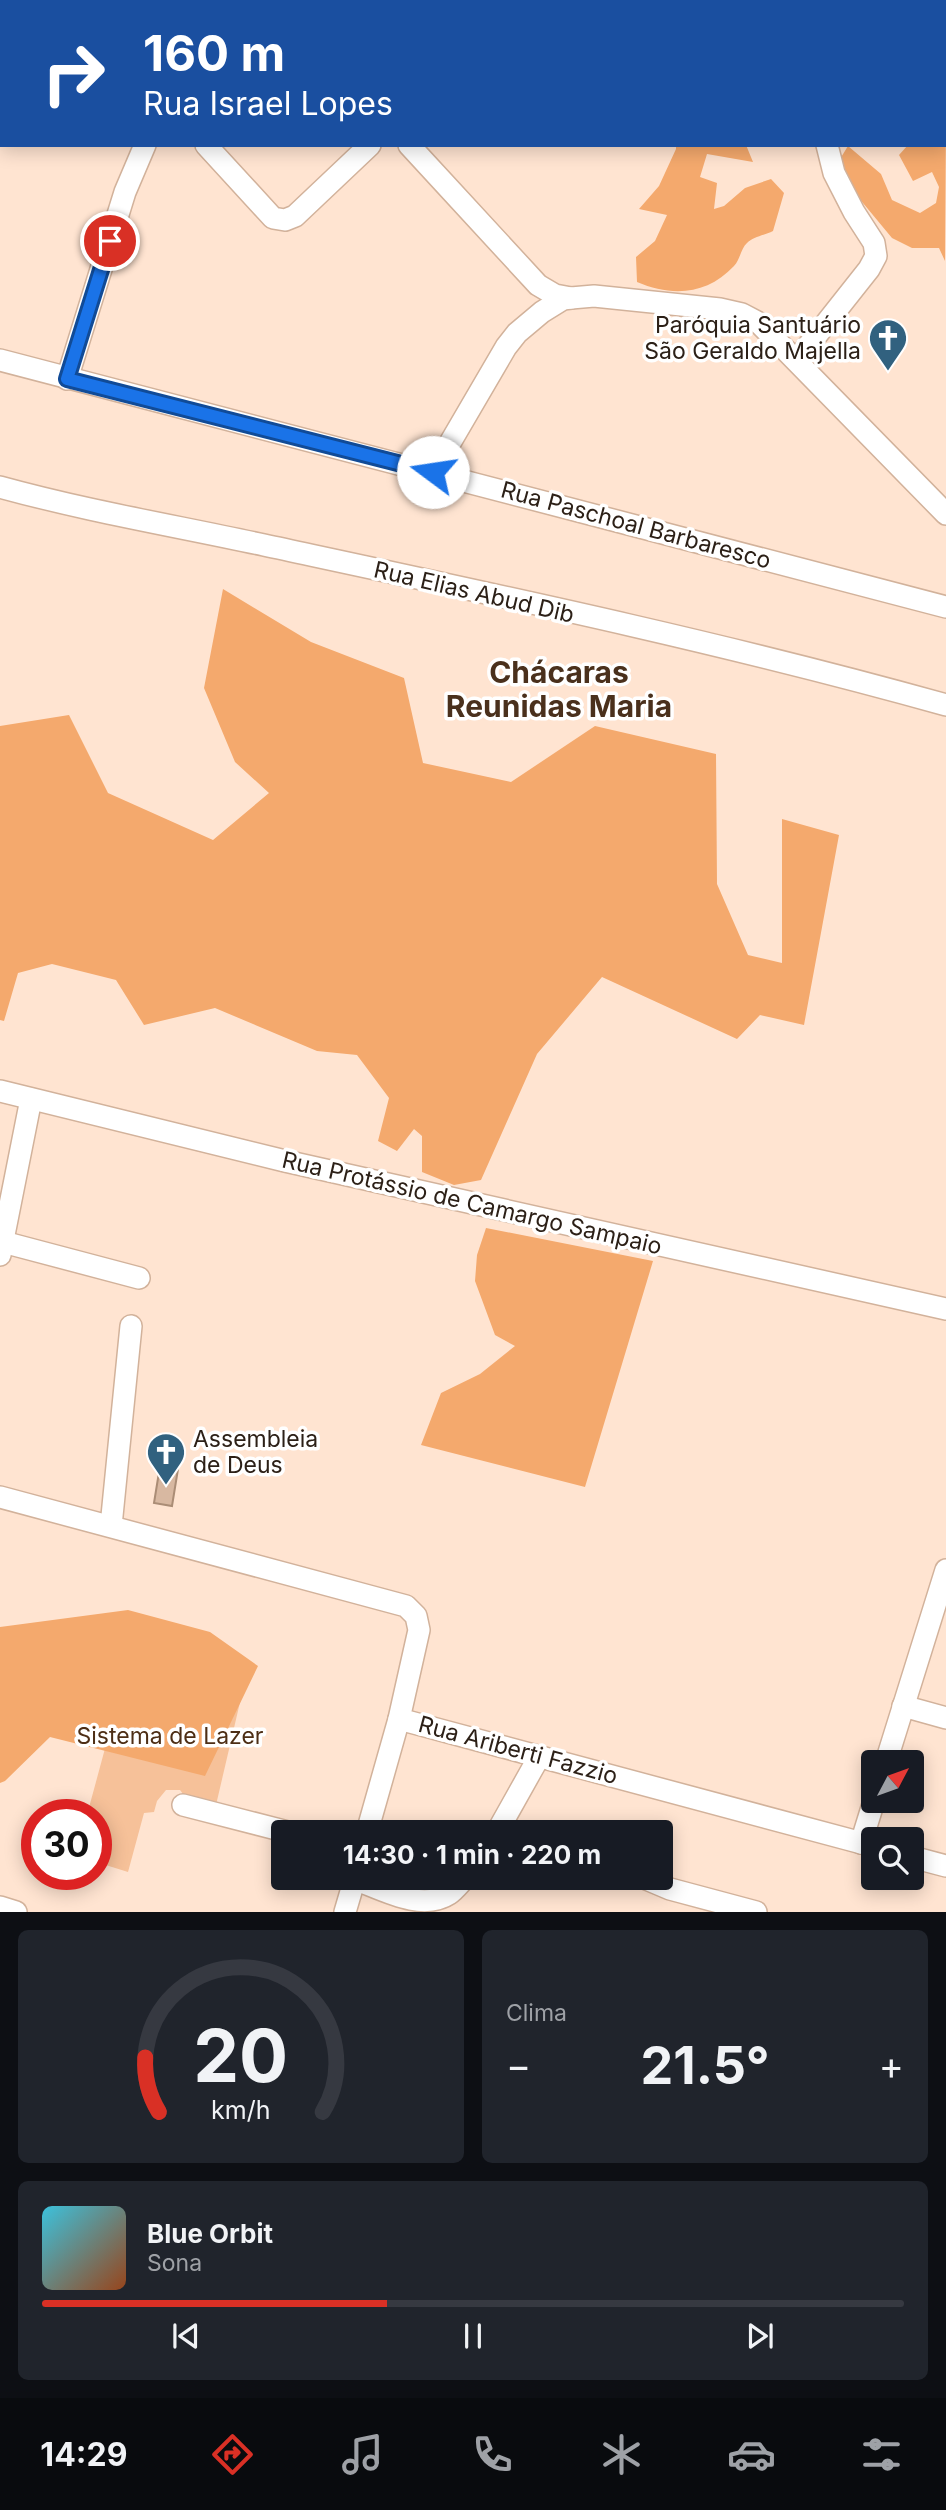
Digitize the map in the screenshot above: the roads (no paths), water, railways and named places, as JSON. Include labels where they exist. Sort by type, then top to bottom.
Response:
[{"type":"street","points":[[67,379],[125,192],[144,147]]},
{"type":"street","points":[[208,147],[273,218],[285,220],[295,216],[368,147]]},
{"type":"street","points":[[411,147],[528,275],[550,293],[555,305]]},
{"type":"street","points":[[797,360],[869,269],[876,256],[874,243],[835,173],[828,147]]},
{"type":"street","points":[[433,472],[506,347],[517,333],[555,305],[594,296],[720,309],[742,314],[759,323],[946,514]]},
{"type":"street","name":"Rua Paschoal Barbaresco","points":[[0,360],[946,607]]},
{"type":"street","name":"Rua Elias Abud Dib","points":[[0,487],[703,643],[946,705]]},
{"type":"street","name":"Rua Protássio de Camargo Sampaio","points":[[0,1091],[285,1161],[946,1309]]},
{"type":"street","points":[[31,1099],[2,1249],[139,1278]]},
{"type":"street","points":[[111,1526],[131,1326]]},
{"type":"street","name":"Rua Ariberti Fazzio","points":[[0,1497],[406,1606],[416,1616],[419,1630],[399,1719],[861,1842]]},
{"type":"street","points":[[890,1750],[945,1571]]},
{"type":"street","points":[[903,1706],[946,1718]]},
{"type":"street","points":[[370,1820],[399,1719]]},
{"type":"street","points":[[503,1820],[539,1757]]},
{"type":"street","points":[[183,1805],[271,1828]]},
{"type":"street","points":[[924,1860],[946,1866]]},
{"type":"street","points":[[345,1912],[351,1890]]},
{"type":"street","points":[[387,1890],[415,1900],[432,1901],[454,1890]]},
{"type":"street","points":[[673,1890],[756,1912]]},
{"type":"street","points":[[0,1907],[16,1912]]},
{"type":"place","name":"Paróquia Santuário São Geraldo Majella","points":[[888,372]]},
{"type":"place","name":"Assembleia de Deus","points":[[166,1486]]},
{"type":"district","name":"Chácaras Reunidas Maria","points":[[559,689]]},
{"type":"park label","name":"Sistema de Lazer","points":[[170,1736]]}]
